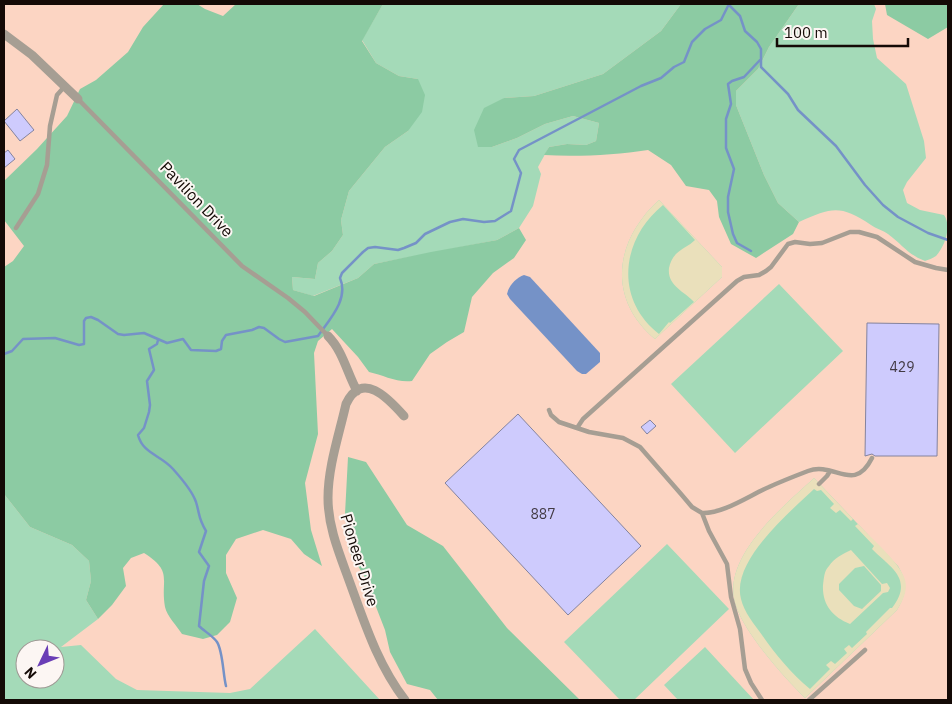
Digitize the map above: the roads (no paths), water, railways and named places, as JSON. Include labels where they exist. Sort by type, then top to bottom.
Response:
[{"type":"street","name":"Pavilion Drive","points":[[4,34],[32,55],[78,99]]},
{"type":"street","name":"Pavilion Drive","points":[[328,336],[337,346],[356,391]]},
{"type":"street","points":[[356,391],[370,388],[378,391],[390,400],[404,416]]},
{"type":"street","name":"Pioneer Drive","points":[[356,391],[350,396],[346,404],[332,465],[329,515],[336,545],[371,641],[386,672],[405,700]]},
{"type":"lane","points":[[16,228],[38,194],[47,165],[50,126],[57,95],[65,86]]},
{"type":"lane","name":"Pavilion Drive","points":[[78,99],[242,266],[288,298],[305,312],[328,336]]},
{"type":"lane","points":[[577,428],[590,413],[730,286],[744,277],[766,271],[788,244],[795,242],[815,244],[850,232],[859,232],[877,237],[915,262],[948,270]]},
{"type":"lane","points":[[549,410],[551,415],[559,422],[623,438],[640,447],[692,506],[702,513],[709,531],[727,564],[731,597],[740,629],[745,669],[762,700]]},
{"type":"lane","points":[[702,513],[717,512],[772,485],[813,469],[823,469],[846,475],[858,474],[865,470],[872,458]]},
{"type":"lane","points":[[819,484],[830,471]]},
{"type":"lane","points":[[809,700],[865,650]]},
{"type":"water","points":[[524,275],[530,277],[600,353],[600,362],[586,374],[577,371],[510,299],[507,294],[509,288],[518,278]]},
{"type":"waterway","points":[[4,354],[12,351],[23,339],[55,338],[79,345],[84,344],[84,321],[86,318],[91,317],[118,334],[144,333],[167,343],[183,339],[191,350],[216,351],[221,349],[222,341],[226,335],[259,327],[264,328],[285,342],[318,336],[333,316],[340,301],[342,294],[340,278],[342,273],[363,252],[368,248],[375,247],[398,250],[416,243],[425,234],[450,222],[463,219],[484,222],[495,221],[511,211],[521,173],[514,159],[519,150],[641,86],[661,78],[674,67],[684,62],[692,42],[705,29],[721,20],[729,4]]},
{"type":"waterway","points":[[729,5],[740,16],[745,31],[757,42],[761,49],[761,67],[788,94],[798,110],[836,146],[865,185],[883,205],[898,217],[928,233],[948,240]]},
{"type":"waterway","points":[[751,251],[737,243],[728,212],[728,197],[734,169],[726,148],[726,119],[731,104],[728,84],[744,77],[760,60]]},
{"type":"waterway","points":[[158,340],[157,344],[149,349],[154,370],[147,381],[150,405],[144,428],[138,435],[144,446],[168,464],[179,476],[196,502],[200,520],[206,531],[199,552],[209,566],[204,581],[199,626],[219,646],[226,686]]}]
